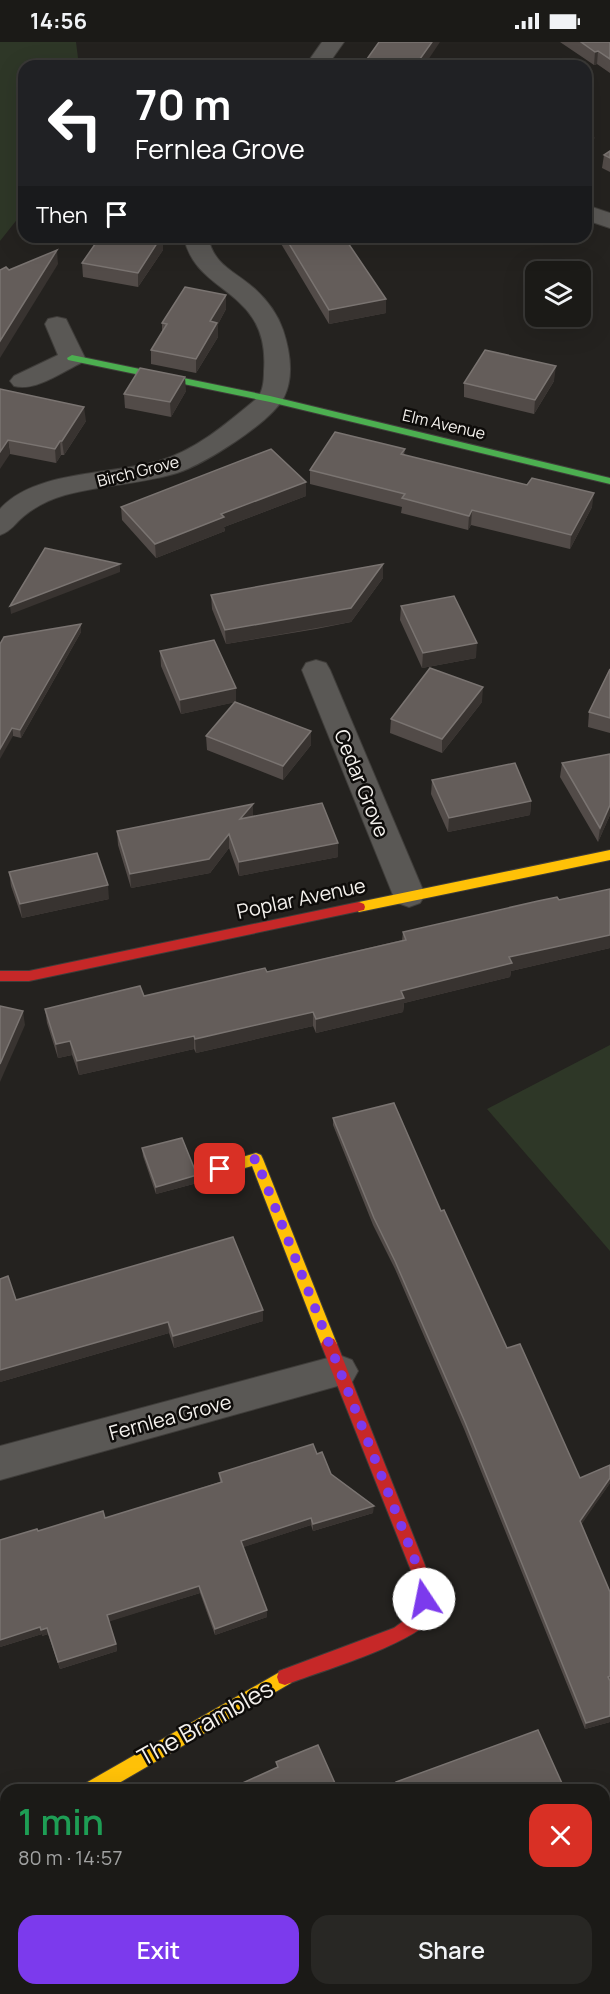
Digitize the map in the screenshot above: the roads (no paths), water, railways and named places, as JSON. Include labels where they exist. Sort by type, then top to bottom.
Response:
[{"type":"street","points":[[320,60],[333,42]]},
{"type":"street","points":[[22,381],[72,358],[270,399],[278,370],[275,337],[268,320],[240,288],[209,266],[198,251],[197,243]]},
{"type":"street","points":[[57,324],[72,358]]},
{"type":"street","name":"Elm Avenue","points":[[270,399],[610,480]]},
{"type":"street","name":"Birch Grove","points":[[0,526],[21,504],[47,491],[150,471],[192,457],[219,443],[270,399]]},
{"type":"street","name":"Cedar Grove","points":[[315,670],[409,895]]},
{"type":"street","name":"Poplar Avenue","points":[[0,976],[39,974],[409,895],[610,855]]},
{"type":"street","points":[[220,1169],[256,1159],[339,1371]]},
{"type":"street","name":"Fernlea Grove","points":[[0,1463],[339,1371]]},
{"type":"street","name":"The Brambles","points":[[100,1784],[291,1673],[400,1634],[425,1614],[424,1583],[339,1371]]}]
